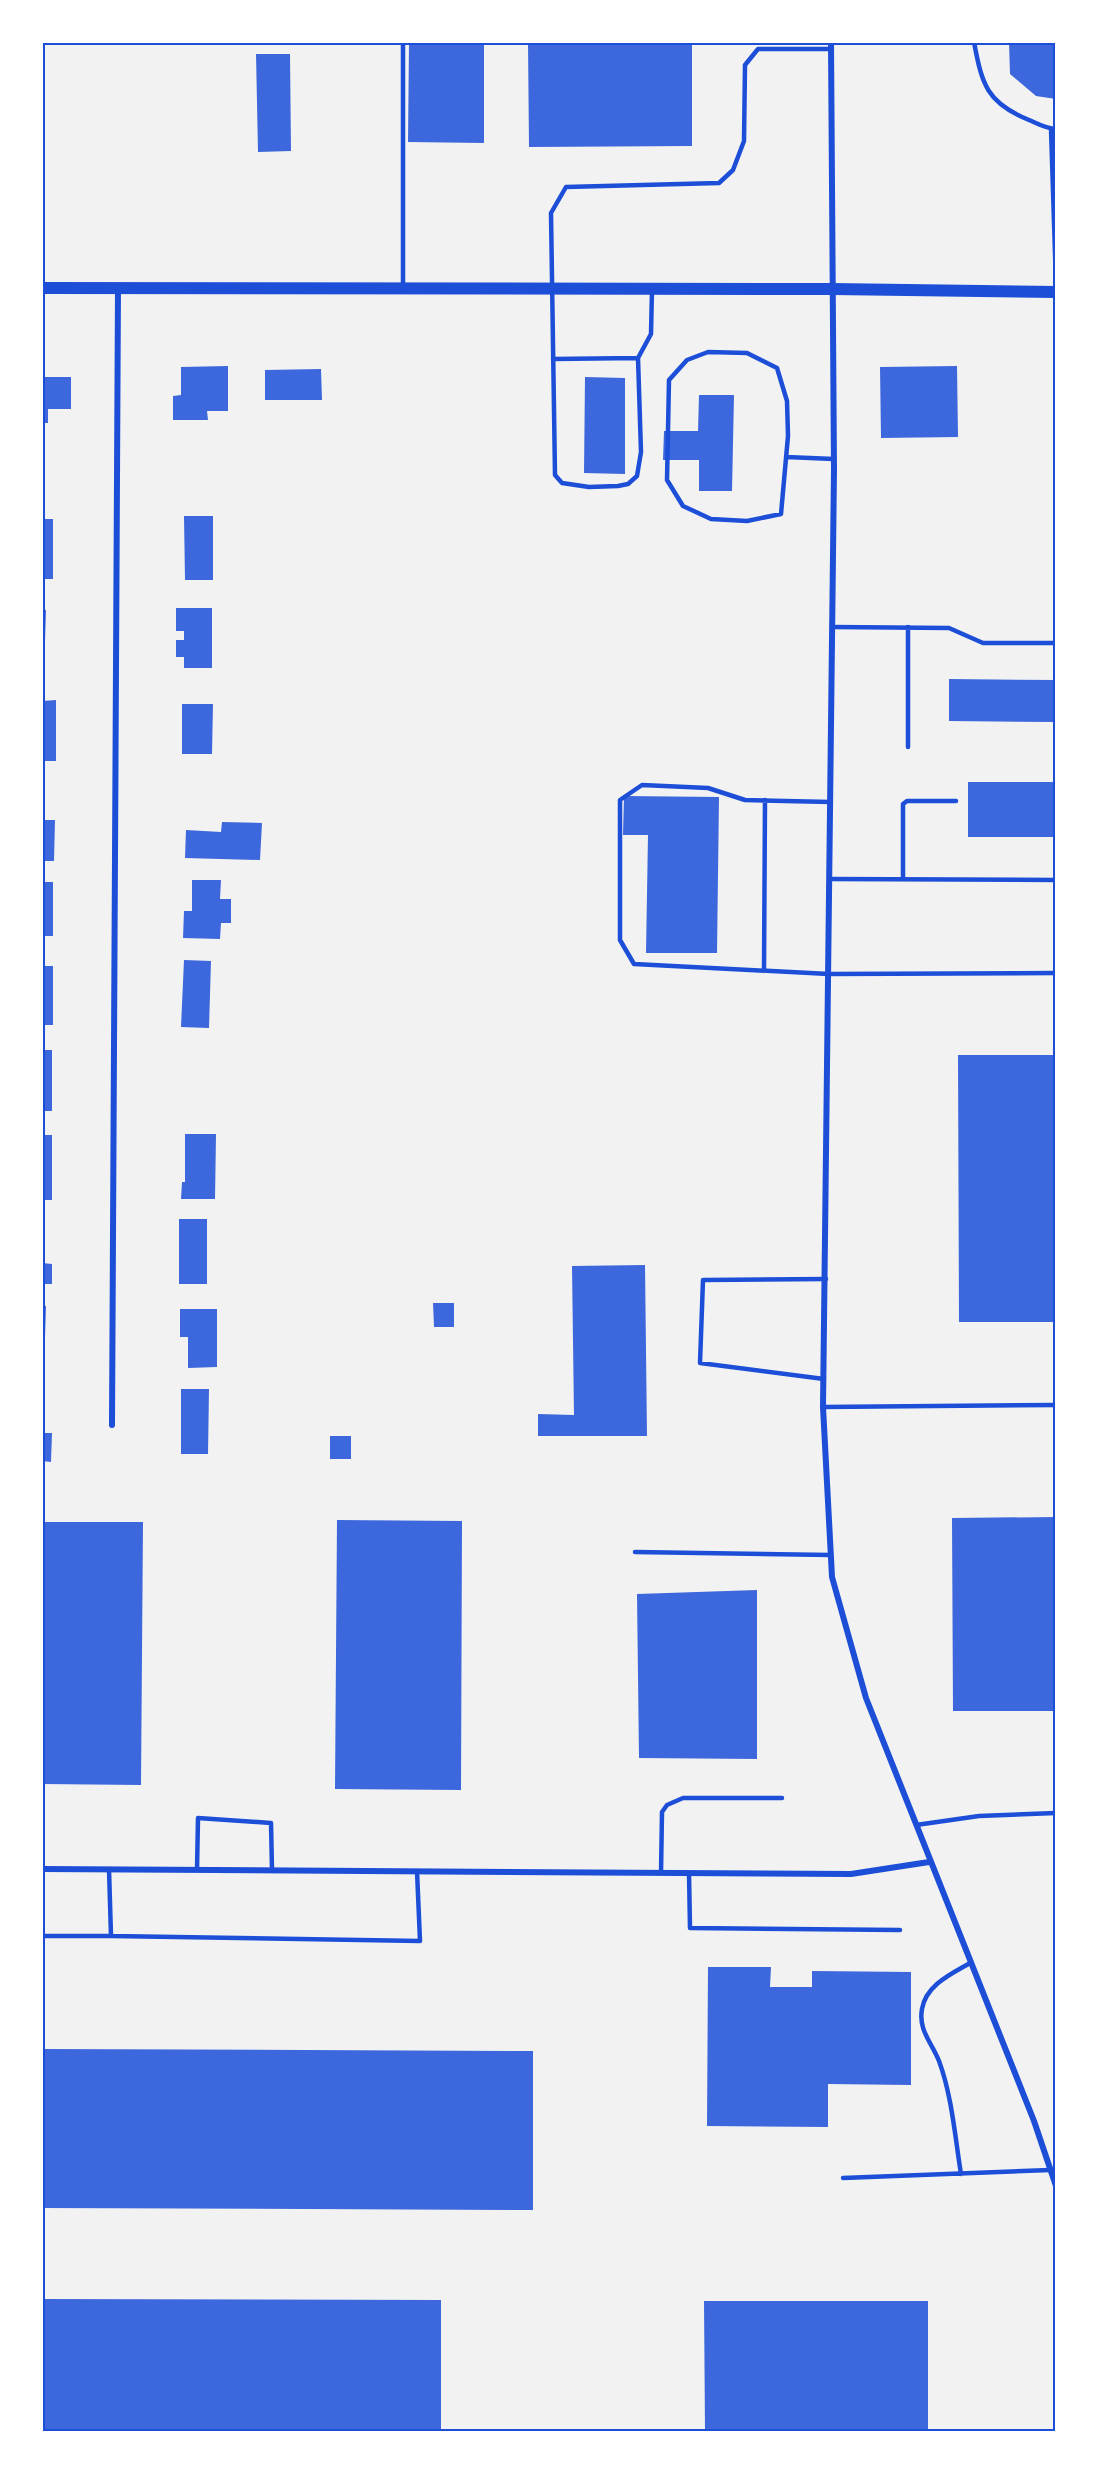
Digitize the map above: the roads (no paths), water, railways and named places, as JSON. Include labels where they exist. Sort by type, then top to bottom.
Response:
[{"type":"main road","points":[[42,288],[832,289],[1056,292]]},
{"type":"street","points":[[831,45],[834,459],[824,1407],[832,1577],[866,1698],[929,1862],[1034,2121],[1056,2186]]},
{"type":"street","points":[[112,1425],[118,288]]},
{"type":"street","points":[[42,1869],[851,1874],[929,1862]]},
{"type":"lane","points":[[403,42],[403,288]]},
{"type":"lane","points":[[974,42],[980,72],[993,101],[1020,116],[1054,129],[1056,284]]},
{"type":"lane","points":[[652,289],[651,334],[638,358],[641,452],[637,476],[628,484],[618,486],[589,487],[562,483],[555,475],[551,213],[566,187],[719,183],[734,170],[744,141],[746,65],[758,49],[831,45]]},
{"type":"lane","points":[[708,352],[747,353],[777,368],[787,401],[786,457],[781,514],[747,521],[711,519],[683,506],[667,480],[669,380],[687,360],[708,352]]},
{"type":"lane","points":[[553,359],[638,358]]},
{"type":"lane","points":[[786,457],[834,459]]},
{"type":"lane","points":[[832,627],[949,628],[983,643],[1056,643]]},
{"type":"lane","points":[[908,627],[908,747]]},
{"type":"lane","points":[[831,802],[745,800],[708,788],[642,785],[620,800],[620,940],[634,964],[829,974],[1056,973]]},
{"type":"lane","points":[[764,971],[765,800]]},
{"type":"lane","points":[[903,878],[903,804],[907,801],[956,801]]},
{"type":"lane","points":[[830,879],[1056,880]]},
{"type":"lane","points":[[824,1379],[700,1363],[704,1280],[826,1279]]},
{"type":"lane","points":[[824,1407],[1056,1406]]},
{"type":"lane","points":[[635,1552],[831,1555]]},
{"type":"lane","points":[[661,1873],[662,1812],[667,1805],[683,1798],[782,1798]]},
{"type":"lane","points":[[916,1825],[979,1816],[1056,1813]]},
{"type":"lane","points":[[197,1870],[198,1818],[271,1823],[272,1870]]},
{"type":"lane","points":[[109,1869],[111,1936]]},
{"type":"lane","points":[[42,1936],[420,1941],[417,1871]]},
{"type":"lane","points":[[689,1873],[690,1928],[900,1930]]},
{"type":"lane","points":[[961,2174],[947,2092],[938,2059],[927,2041],[922,2023],[922,2008],[927,1996],[938,1982],[970,1963]]},
{"type":"lane","points":[[843,2178],[1050,2170]]}]
